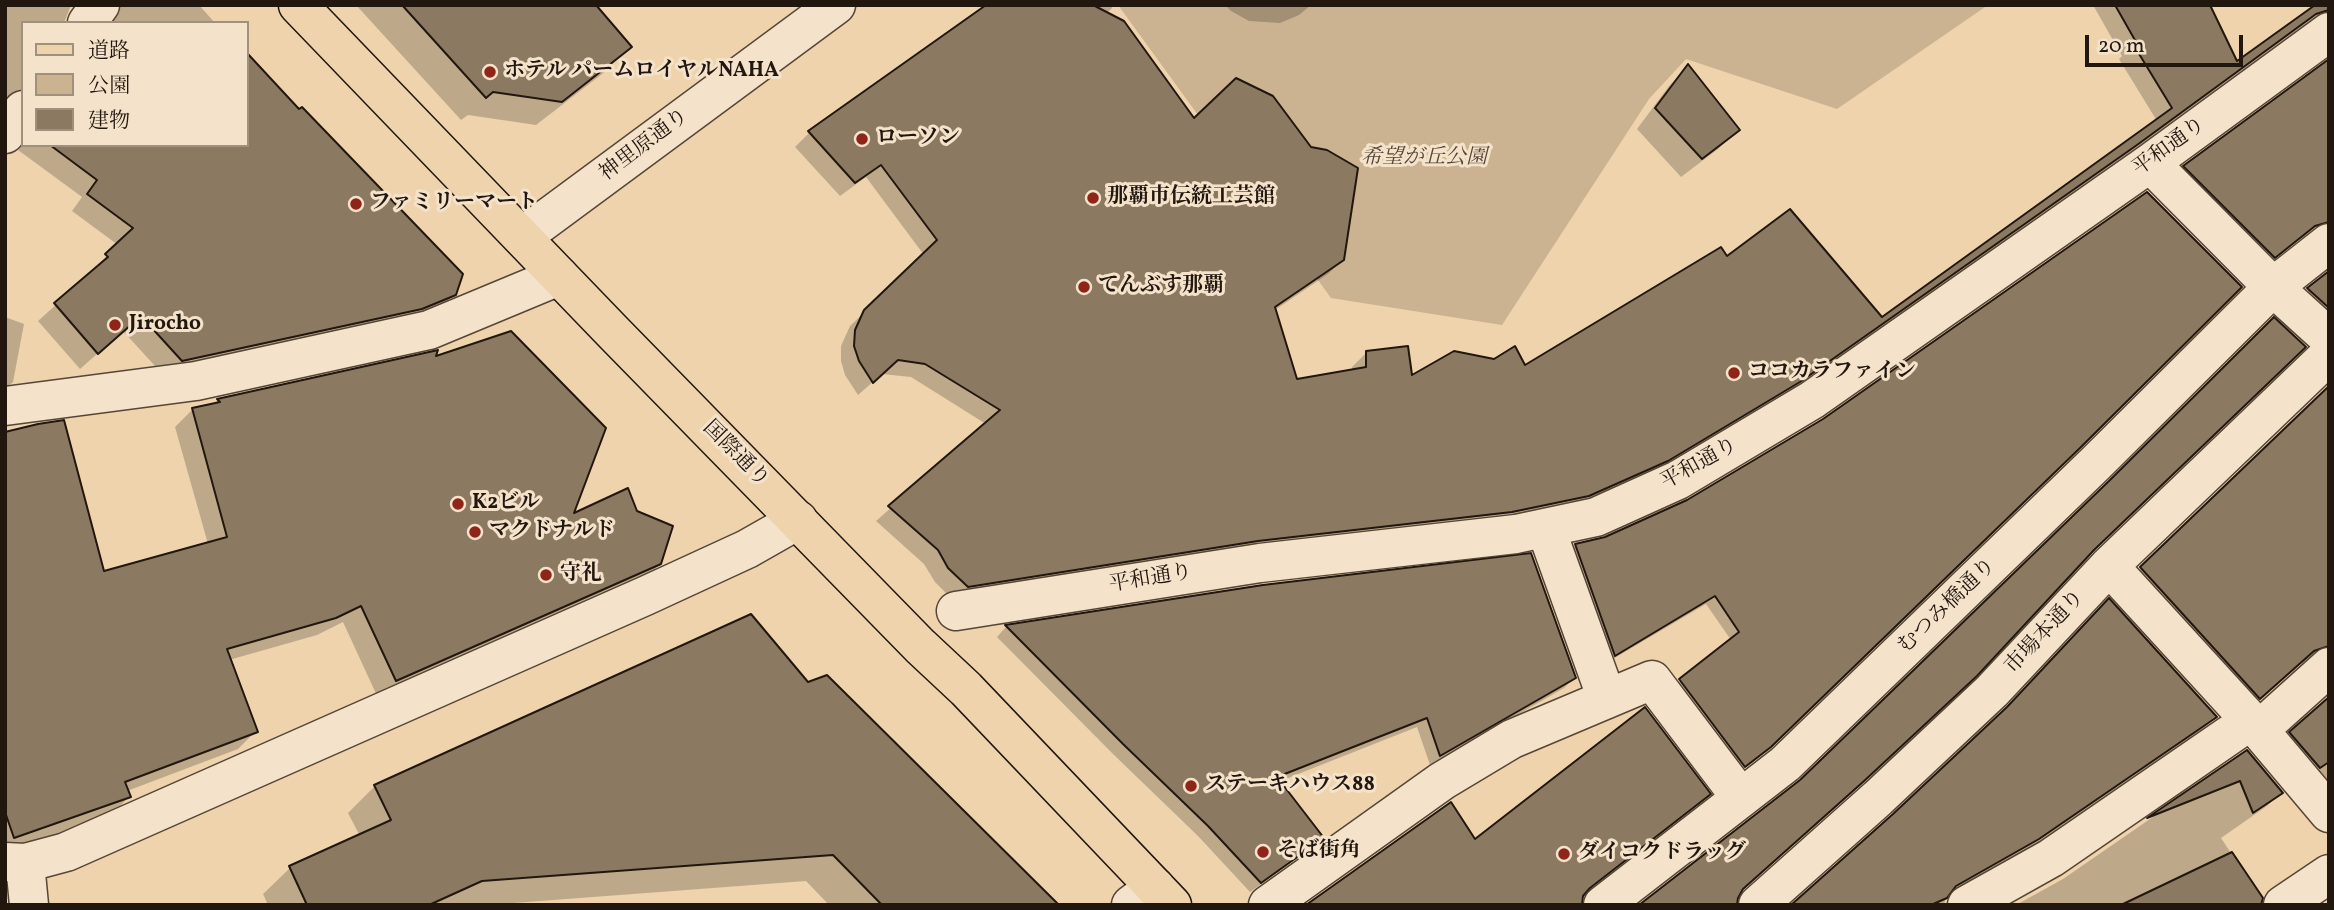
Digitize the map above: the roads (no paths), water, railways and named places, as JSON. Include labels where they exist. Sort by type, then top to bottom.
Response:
[{"type":"main road","name":"国際通り","points":[[298,5],[559,276],[966,690],[1153,899]]},
{"type":"street","points":[[88,21],[100,5]]},
{"type":"street","name":"神里原通り","points":[[522,237],[836,5]]},
{"type":"street","name":"平和通り","points":[[956,611],[1260,563],[1546,529],[1596,517],[1678,480],[1800,407],[2150,163],[2329,32]]},
{"type":"street","points":[[5,134],[21,113]]},
{"type":"street","points":[[2150,163],[2329,338]]},
{"type":"street","name":"むつみ橋通り","points":[[1603,905],[1785,764],[2273,286],[2329,243]]},
{"type":"street","points":[[5,405],[196,381],[429,330],[559,276]]},
{"type":"street","name":"市場本通り","points":[[1758,905],[1992,691],[2109,566],[2329,355]]},
{"type":"street","points":[[29,905],[15,862],[66,852],[608,613],[747,549],[798,520]]},
{"type":"street","points":[[1546,529],[1598,703]]},
{"type":"street","points":[[2109,566],[2254,725],[2329,813]]},
{"type":"street","points":[[1967,905],[2051,858],[2254,725],[2329,667]]},
{"type":"street","points":[[1268,905],[1442,781],[1513,739],[1652,680],[1741,798]]},
{"type":"street","points":[[2283,905],[2329,874]]},
{"type":"place","name":"ホテル パームロイヤルNAHA","points":[[490,72]]},
{"type":"place","name":"ローソン","points":[[862,139]]},
{"type":"place","name":"那覇市伝統工芸館","points":[[1093,198]]},
{"type":"place","name":"ファミリーマート","points":[[356,204]]},
{"type":"place","name":"てんぶす那覇","points":[[1084,287]]},
{"type":"place","name":"Jirocho","points":[[115,325]]},
{"type":"place","name":"ココカラファイン","points":[[1734,373]]},
{"type":"place","name":"K2ビル","points":[[458,504]]},
{"type":"place","name":"マクドナルド","points":[[475,532]]},
{"type":"place","name":"守礼","points":[[546,575]]},
{"type":"place","name":"ステーキハウス88","points":[[1191,786]]},
{"type":"place","name":"そば街角","points":[[1263,852]]},
{"type":"place","name":"ダイコクドラッグ","points":[[1564,854]]},
{"type":"park label","name":"希望が丘公園","points":[[1424,159]]}]
